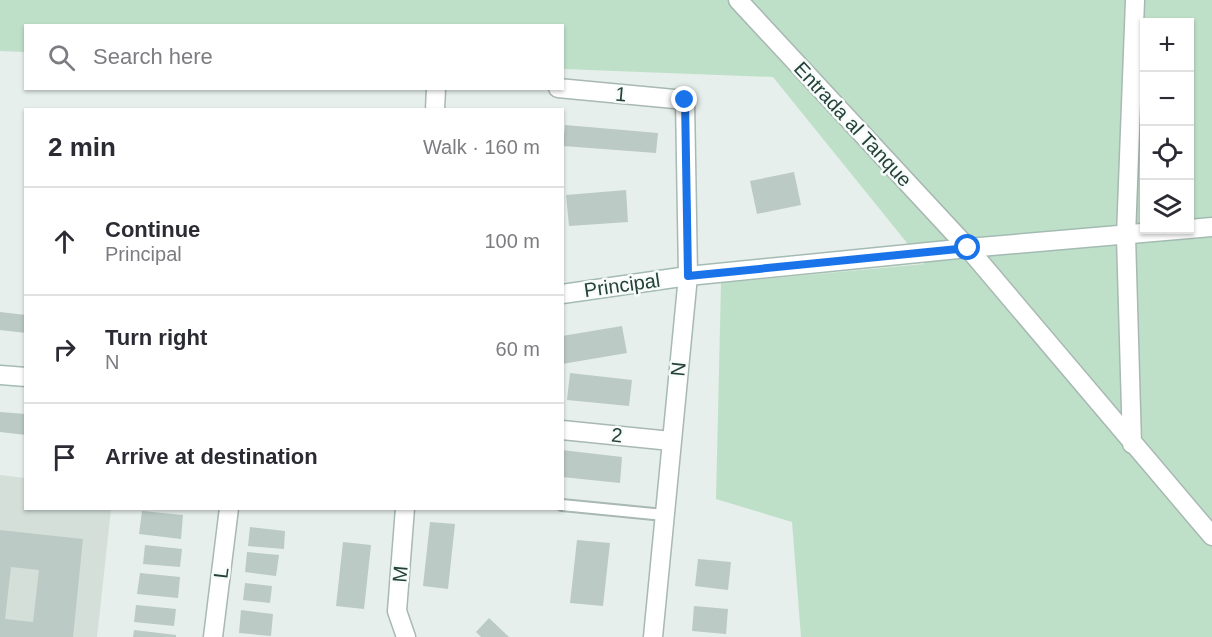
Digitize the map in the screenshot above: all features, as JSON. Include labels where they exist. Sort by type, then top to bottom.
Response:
[{"type":"street","name":"Entrada al Tanque","points":[[738,0],[968,248],[1212,536]]},
{"type":"street","points":[[1132,444],[1126,236],[1135,0]]},
{"type":"street","name":"1","points":[[564,89],[685,100]]},
{"type":"street","points":[[435,108],[436,90]]},
{"type":"street","name":"N","points":[[653,637],[688,276],[685,100]]},
{"type":"street","name":"Principal","points":[[564,294],[688,276],[968,248],[1212,227]]},
{"type":"street","points":[[0,375],[24,377]]},
{"type":"street","name":"2","points":[[564,430],[671,441]]},
{"type":"street","name":"L","points":[[213,637],[229,510]]},
{"type":"street","name":"M","points":[[405,510],[397,610],[406,637]]},
{"type":"lane","points":[[564,505],[664,514]]},
{"type":"shaded area","points":[[0,475],[24,478],[24,510],[111,510],[97,637],[0,637]]},
{"type":"green space","points":[[0,0],[1212,0],[1212,637],[801,637],[792,522],[716,499],[721,283],[924,264],[773,77],[564,69],[564,24],[24,24],[24,52],[0,51]]},
{"type":"building","points":[[565,125],[658,133],[656,153],[564,146]]},
{"type":"building","points":[[794,172],[801,205],[757,214],[750,181]]},
{"type":"building","points":[[626,190],[628,222],[569,226],[566,195]]},
{"type":"building","points":[[0,312],[24,315],[24,333],[0,330]]},
{"type":"building","points":[[622,326],[627,353],[564,364],[564,336]]},
{"type":"building","points":[[570,373],[632,380],[629,406],[567,400]]},
{"type":"building","points":[[0,412],[24,414],[24,435],[0,432]]},
{"type":"building","points":[[564,450],[622,457],[620,483],[564,477]]},
{"type":"building","points":[[142,511],[183,515],[181,539],[139,534]]},
{"type":"building","points":[[430,522],[455,524],[448,589],[423,586]]},
{"type":"building","points":[[250,527],[285,531],[284,549],[248,546]]},
{"type":"building","points":[[0,530],[83,539],[73,637],[0,637]],"holes":[[[11,567],[39,570],[33,622],[5,619]]]},
{"type":"building","points":[[577,540],[610,543],[603,606],[570,603]]},
{"type":"building","points":[[343,542],[371,545],[364,609],[336,606]]},
{"type":"building","points":[[145,545],[182,549],[180,567],[143,564]]},
{"type":"building","points":[[247,552],[279,555],[276,576],[245,572]]},
{"type":"building","points":[[698,559],[731,562],[728,590],[695,586]]},
{"type":"building","points":[[140,573],[180,577],[178,598],[137,594]]},
{"type":"building","points":[[245,583],[272,586],[270,603],[243,600]]},
{"type":"building","points":[[136,605],[176,609],[174,626],[134,622]]},
{"type":"building","points":[[694,606],[728,609],[726,634],[692,631]]},
{"type":"building","points":[[241,610],[273,614],[271,636],[239,633]]},
{"type":"building","points":[[489,618],[509,637],[481,637],[476,632]]},
{"type":"building","points":[[134,630],[176,635],[176,637],[133,637]]},
{"type":"route","points":[[685,100],[688,276],[968,248]]}]
